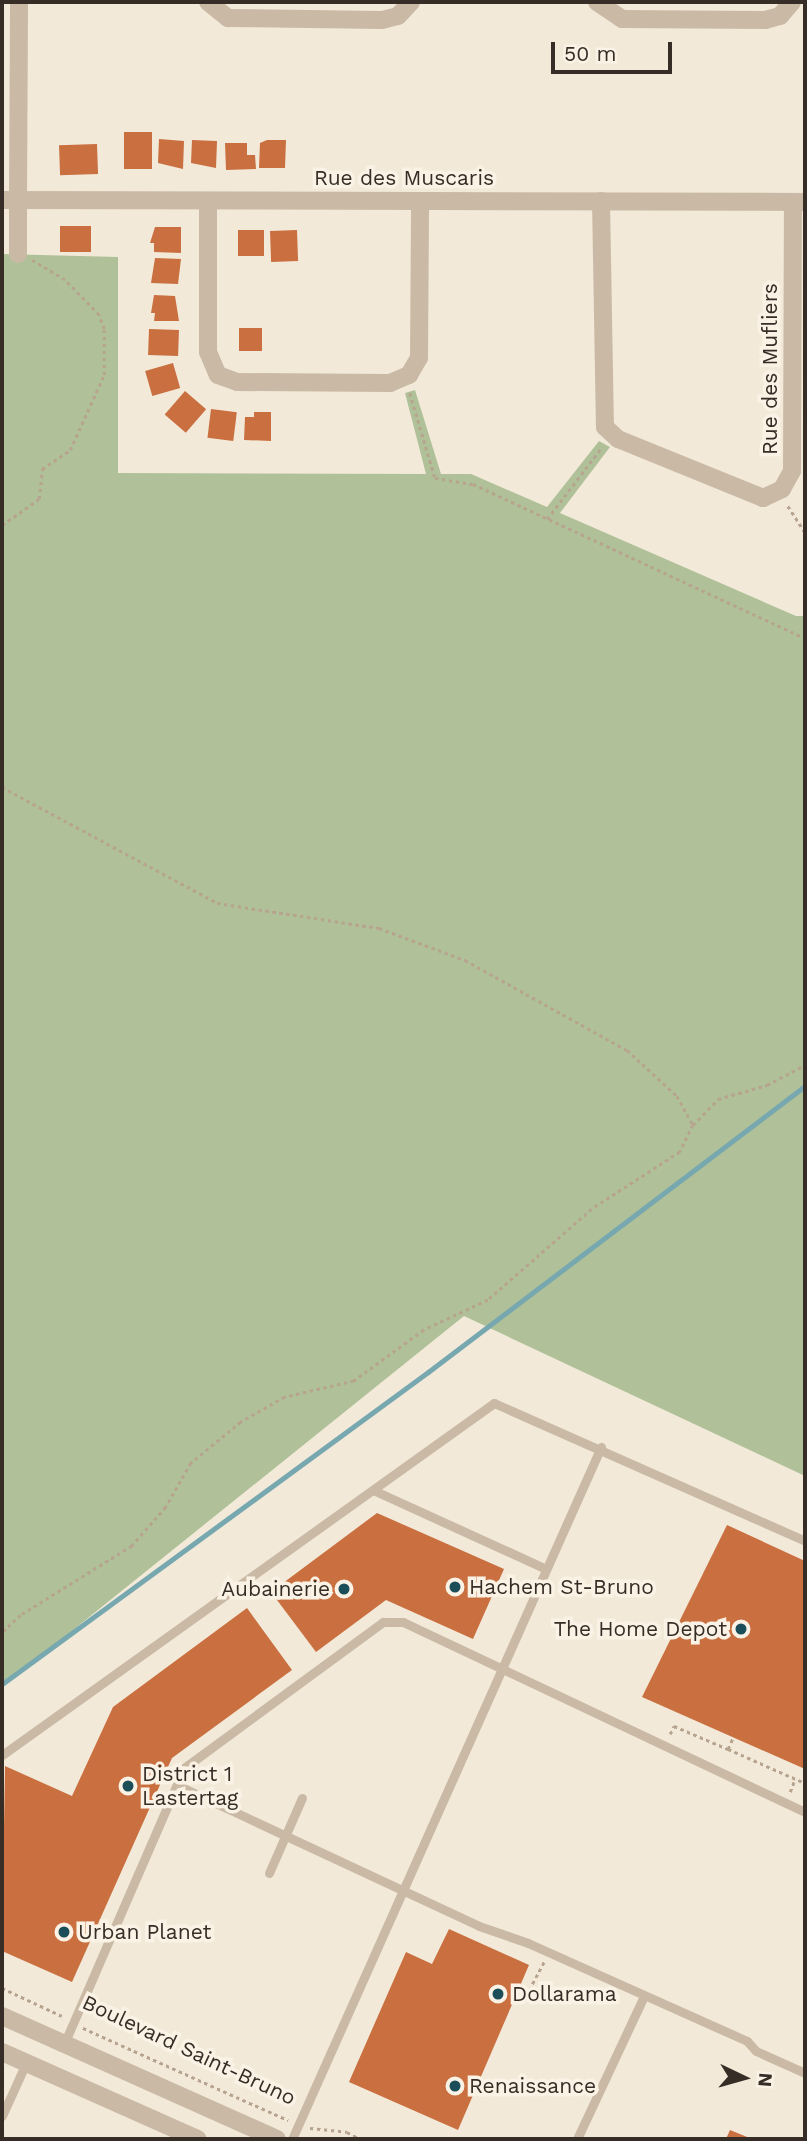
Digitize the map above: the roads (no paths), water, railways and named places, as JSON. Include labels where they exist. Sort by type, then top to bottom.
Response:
[{"type":"street","points":[[19,2],[10,200],[24,252]]},
{"type":"street","points":[[208,2],[228,18],[382,20],[398,16],[411,2]]},
{"type":"street","points":[[597,2],[622,19],[765,20],[780,16],[792,2]]},
{"type":"street","name":"Rue des Muscaris","points":[[10,200],[799,202]]},
{"type":"street","points":[[208,201],[208,352],[214,371],[232,382],[377,383],[405,379],[419,358],[420,201]]},
{"type":"street","name":"Rue des Mufliers","points":[[601,201],[605,427],[618,439],[757,498],[778,493],[792,471],[799,202]]},
{"type":"street","name":"Boulevard Saint-Bruno","points":[[2,2016],[277,2139]]},
{"type":"street","points":[[2,2052],[197,2139]]},
{"type":"lane","points":[[2,1755],[494,1403],[601,1447],[805,1542]]},
{"type":"lane","points":[[292,2139],[601,1447]]},
{"type":"lane","points":[[373,1490],[546,1569]]},
{"type":"lane","points":[[64,2044],[184,1768],[383,1622],[403,1622],[805,1812]]},
{"type":"lane","points":[[177,1785],[548,1954],[610,1979],[643,1998],[747,2041],[756,2051],[805,2073]]},
{"type":"lane","points":[[269,1873],[302,1798]]},
{"type":"lane","points":[[576,2139],[643,1998]]},
{"type":"lane","points":[[2,2116],[26,2063]]},
{"type":"waterway","points":[[2,1684],[428,1372],[805,1086]]},
{"type":"place","name":"Hachem St-Bruno","points":[[455,1587]]},
{"type":"place","name":"Aubainerie","points":[[344,1589]]},
{"type":"place","name":"The Home Depot","points":[[741,1629]]},
{"type":"place","name":"District 1 Lastertag","points":[[128,1786]]},
{"type":"place","name":"Urban Planet","points":[[64,1932]]},
{"type":"place","name":"Dollarama","points":[[498,1994]]},
{"type":"place","name":"Renaissance","points":[[455,2086]]}]
